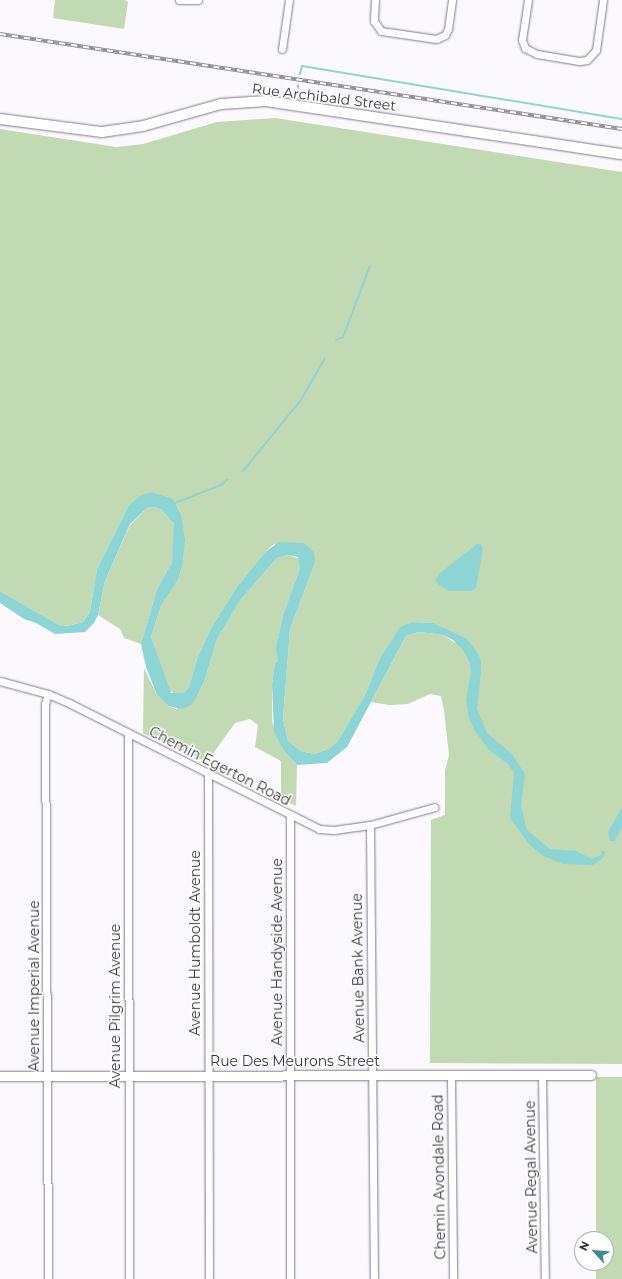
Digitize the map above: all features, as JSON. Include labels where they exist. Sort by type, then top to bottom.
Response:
[{"type":"main road","name":"Rue Archibald Street","points":[[0,119],[102,132],[143,126],[221,104],[266,101],[622,154]]},
{"type":"street","points":[[179,0],[198,0]]},
{"type":"street","points":[[282,48],[289,0]]},
{"type":"street","points":[[375,0],[374,21],[381,31],[436,39],[445,35],[448,29],[452,0]]},
{"type":"street","points":[[528,0],[522,40],[525,48],[537,54],[579,61],[587,60],[596,50],[603,0]]},
{"type":"street","name":"Chemin Egerton Road","points":[[0,681],[48,694],[290,816],[326,830],[370,825],[435,807]]},
{"type":"street","name":"Avenue Imperial Avenue","points":[[48,694],[45,740],[48,1279]]},
{"type":"street","name":"Avenue Pilgrim Avenue","points":[[128,734],[129,1279]]},
{"type":"street","name":"Avenue Humboldt Avenue","points":[[208,775],[209,1279]]},
{"type":"street","name":"Avenue Handyside Avenue","points":[[290,816],[290,1279]]},
{"type":"street","name":"Avenue Bank Avenue","points":[[370,825],[374,1279]]},
{"type":"street","name":"Avenue Regal Avenue","points":[[542,1075],[545,1279]]},
{"type":"street","name":"Rue Des Meurons Street","points":[[0,1076],[128,1077],[591,1075]]},
{"type":"street","name":"Chemin Avondale Road","points":[[451,1076],[453,1279]]},
{"type":"green space","points":[[55,0],[125,0],[128,2],[124,29],[53,18]]},
{"type":"green space","points":[[275,118],[622,172],[622,1064],[430,1063],[431,820],[445,815],[445,771],[449,755],[444,710],[441,696],[430,694],[408,704],[390,705],[371,702],[406,636],[419,632],[443,635],[455,643],[451,632],[434,623],[412,622],[403,627],[379,660],[365,695],[337,742],[328,749],[314,754],[301,751],[288,741],[283,719],[290,629],[315,563],[274,544],[265,552],[236,588],[210,630],[197,659],[189,687],[184,693],[176,695],[168,689],[151,637],[161,606],[178,580],[182,567],[181,514],[173,499],[128,507],[97,569],[90,612],[83,622],[67,626],[59,625],[0,591],[0,129],[116,147],[143,144],[217,122]]},
{"type":"green space","points":[[154,507],[162,510],[174,524],[175,544],[172,562],[157,589],[141,644],[124,638],[120,629],[98,615],[105,581],[130,525],[147,508]]},
{"type":"green space","points":[[288,555],[300,559],[300,568],[283,615],[278,639],[278,662],[275,663],[272,684],[272,722],[284,751],[297,765],[296,806],[281,799],[281,761],[255,747],[258,725],[250,719],[235,723],[207,762],[143,733],[144,668],[157,695],[168,706],[176,709],[196,698],[204,682],[217,639],[241,599],[277,558]]},
{"type":"green space","points":[[596,1077],[622,1077],[622,1279],[596,1279],[596,1271],[614,1271],[614,1231],[596,1231]]},
{"type":"water","points":[[151,492],[173,499],[181,514],[185,540],[182,567],[178,580],[161,606],[151,637],[171,693],[184,693],[189,687],[197,659],[210,630],[236,588],[265,552],[279,542],[304,543],[314,552],[315,563],[290,629],[283,719],[288,741],[301,751],[314,754],[328,749],[337,742],[365,695],[379,660],[400,627],[412,622],[434,623],[467,639],[481,660],[477,709],[487,733],[512,754],[525,774],[521,806],[527,830],[550,849],[576,851],[592,859],[601,855],[602,850],[605,852],[603,858],[593,865],[563,864],[543,856],[529,844],[510,818],[514,773],[508,764],[489,750],[475,731],[469,718],[466,700],[471,672],[470,663],[463,650],[453,640],[443,635],[419,632],[406,636],[347,747],[327,763],[297,765],[284,751],[274,732],[272,684],[275,663],[278,661],[276,648],[283,615],[300,568],[298,557],[288,555],[277,558],[241,599],[217,639],[204,682],[196,698],[191,705],[182,709],[168,706],[157,695],[146,667],[141,644],[157,589],[172,562],[174,524],[162,510],[154,507],[147,508],[130,524],[105,581],[98,615],[94,623],[85,632],[55,634],[36,623],[24,619],[0,603],[0,591],[59,625],[67,626],[83,622],[90,612],[97,569],[128,507],[138,497]]},
{"type":"water","points":[[477,544],[481,544],[483,549],[476,588],[471,591],[449,591],[438,584],[435,580],[440,573]]},
{"type":"water","points":[[622,807],[622,827],[615,841],[610,841],[608,832]]},
{"type":"waterway","points":[[300,74],[302,66],[622,119]]},
{"type":"waterway","points":[[336,340],[343,337],[370,266]]},
{"type":"waterway","points":[[243,471],[301,400],[325,358]]},
{"type":"waterway","points":[[175,503],[221,485],[227,480]]},
{"type":"railway","points":[[0,34],[622,129]]}]
